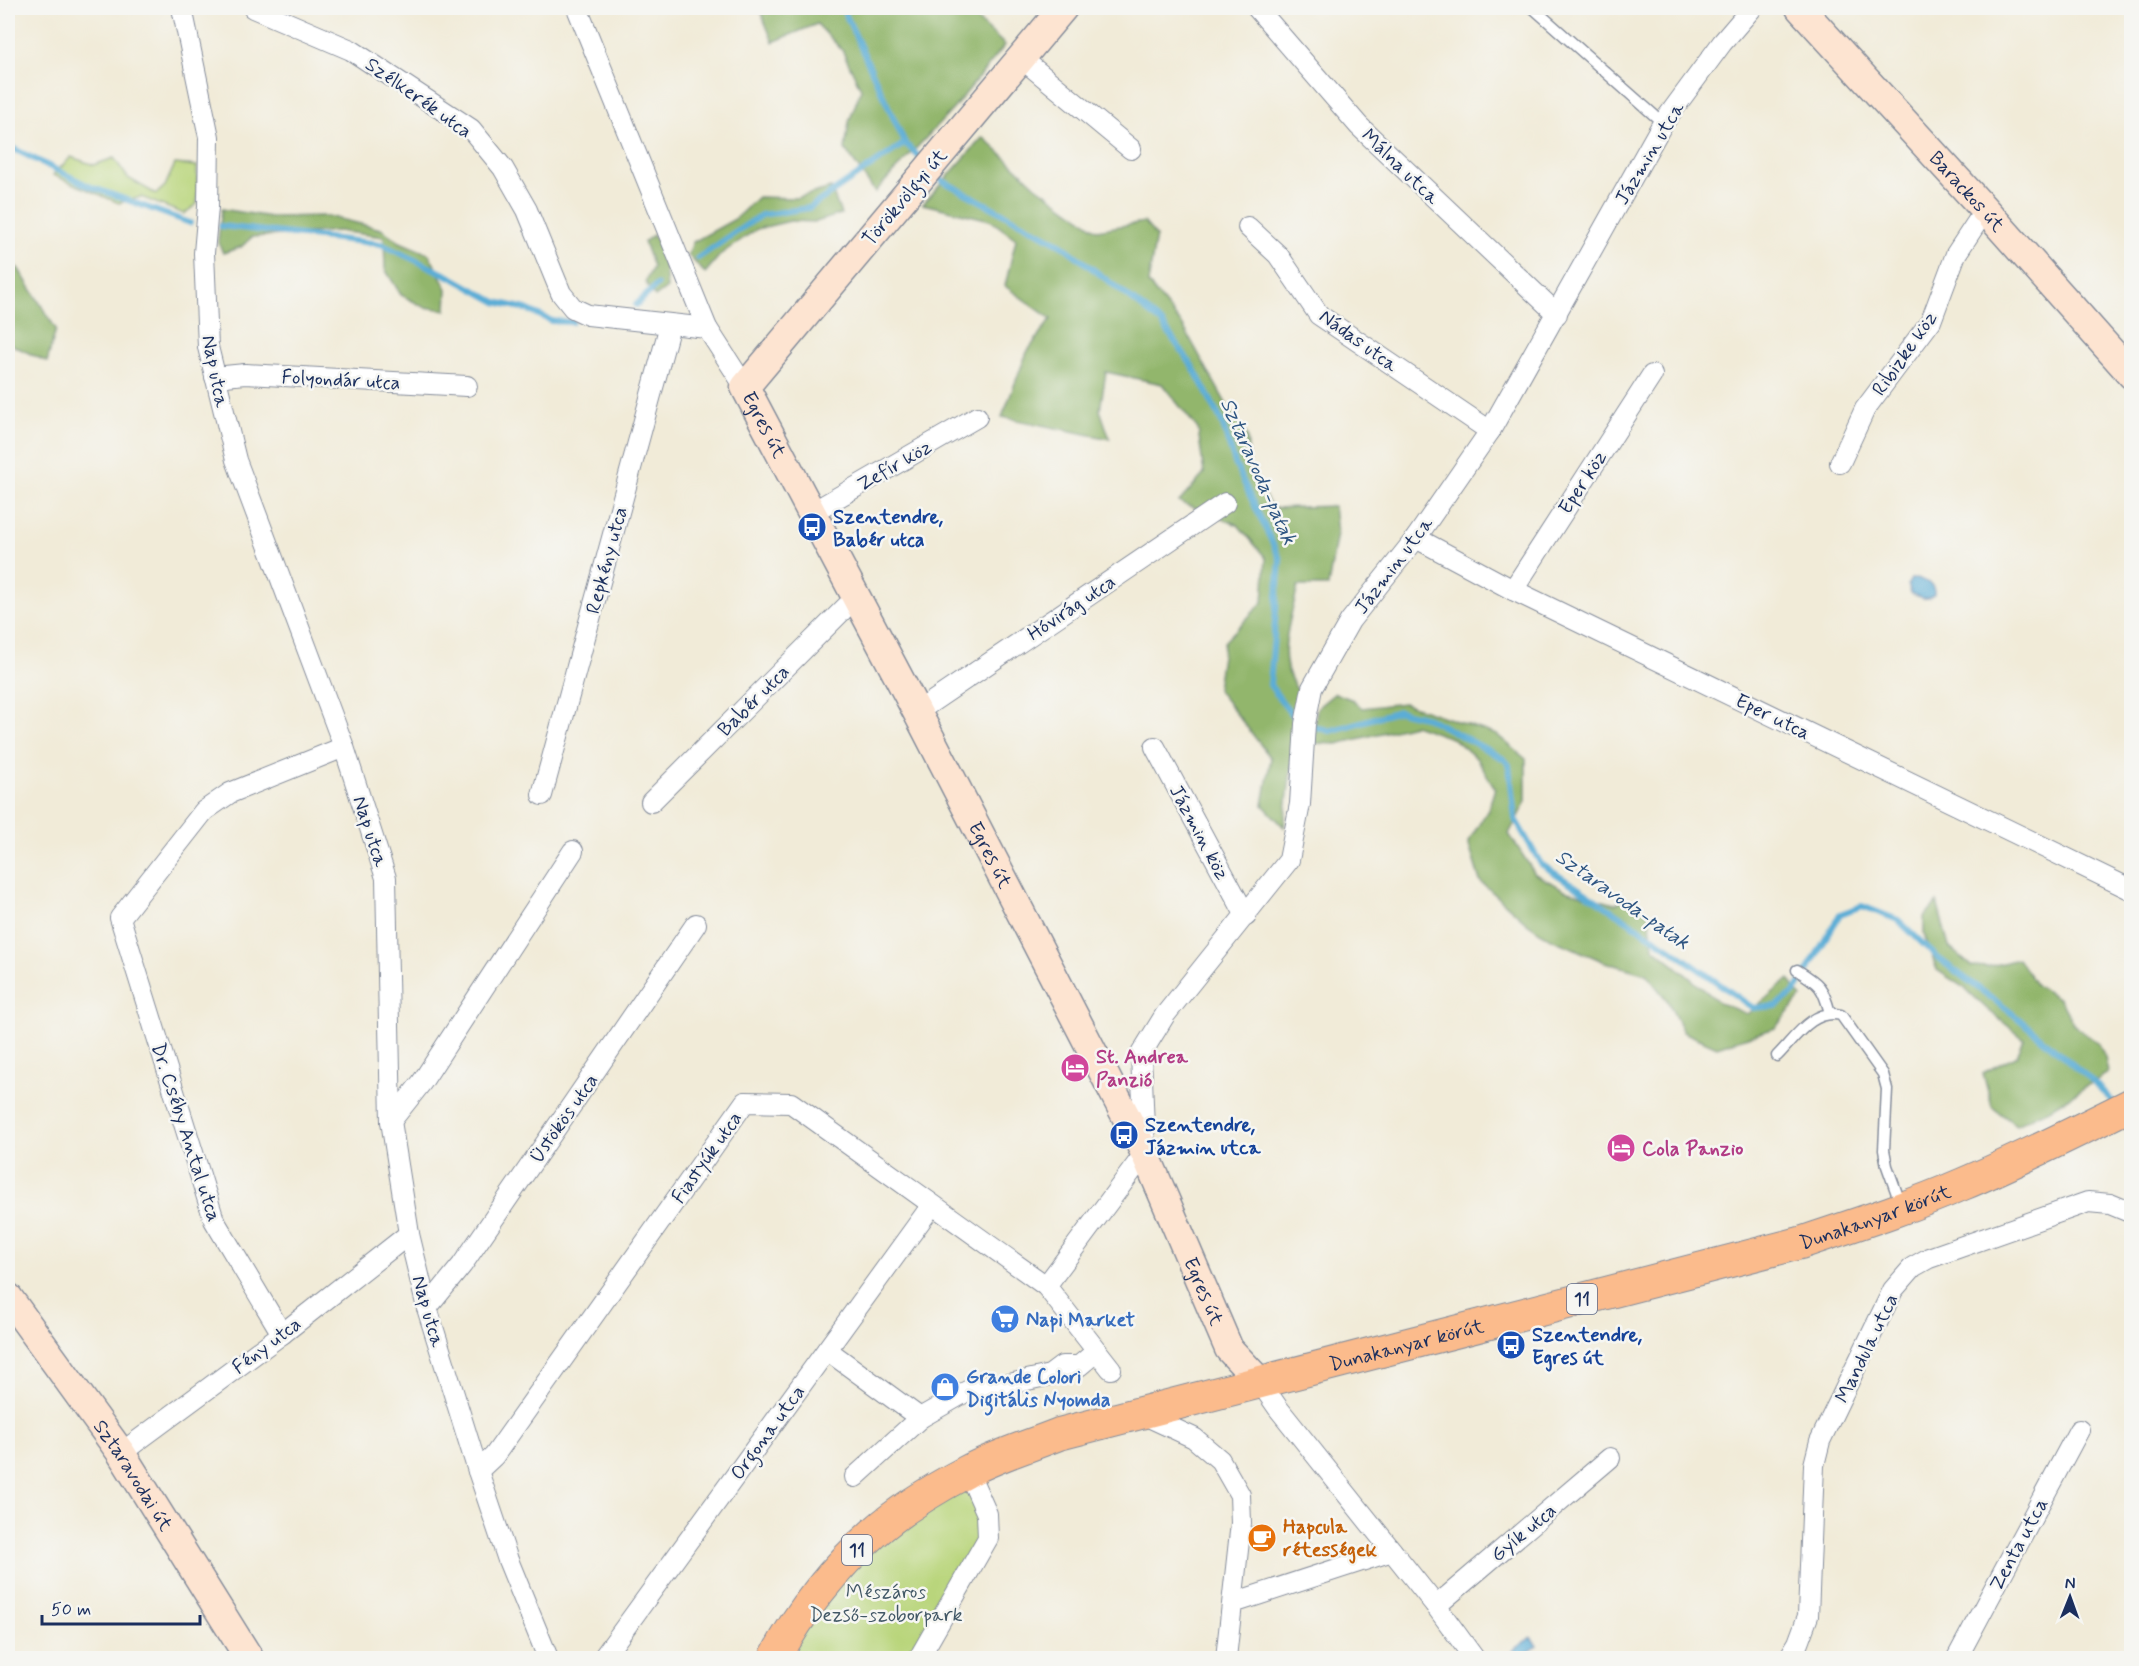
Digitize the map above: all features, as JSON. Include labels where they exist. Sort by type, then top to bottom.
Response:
[{"type":"main road","name":"Dunakanyar körút","points":[[775,1659],[792,1628],[835,1572],[874,1532],[914,1503],[968,1471],[1059,1434],[1800,1244],[1962,1185],[2119,1111]]},
{"type":"street","name":"Nap utca","points":[[182,8],[209,137],[208,207],[204,253],[208,347],[236,460],[344,747],[386,878],[391,1121],[409,1234],[427,1308],[478,1472],[508,1560],[548,1659]]},
{"type":"street","name":"Szélkerék utca","points":[[253,8],[351,50],[471,129],[504,168],[527,210],[561,293],[573,308],[588,315],[707,328]]},
{"type":"street","name":"Egres út","points":[[577,8],[707,328],[745,387],[1145,1153],[1229,1349],[1260,1382],[1278,1408],[1436,1606],[1474,1659]]},
{"type":"street","name":"Törökvölgyi út","points":[[745,387],[1063,8]]},
{"type":"street","name":"Málna utca","points":[[1257,8],[1359,126],[1557,314]]},
{"type":"street","name":"Jázmin utca","points":[[1145,1153],[1141,1054],[1165,1015],[1289,860],[1300,804],[1305,724],[1312,688],[1350,621],[1416,538],[1490,431],[1663,123],[1722,43],[1752,8]]},
{"type":"street","name":"Barackos út","points":[[1800,8],[2132,375]]},
{"type":"street","points":[[1021,58],[1131,149]]},
{"type":"street","name":"Ribizke köz","points":[[1840,463],[1865,409],[1931,321],[1956,254],[1985,210]]},
{"type":"street","name":"Nádas utca","points":[[1248,227],[1278,255],[1319,315],[1490,431]]},
{"type":"street","name":"Repkény utca","points":[[542,795],[670,325]]},
{"type":"street","name":"Folyondár utca","points":[[215,377],[245,374],[467,386]]},
{"type":"street","name":"Eper köz","points":[[1513,590],[1652,375]]},
{"type":"street","name":"Zefír köz","points":[[811,513],[976,417]]},
{"type":"street","name":"Hóvirág utca","points":[[916,712],[1225,503]]},
{"type":"street","name":"Eper utca","points":[[1416,538],[1513,590],[2132,890]]},
{"type":"street","name":"Babér utca","points":[[651,802],[856,597]]},
{"type":"street","name":"Dr. Cséby Antal utca","points":[[282,1334],[214,1220],[120,918],[204,810],[230,793],[344,747]]},
{"type":"street","name":"Jázmin köz","points":[[1155,747],[1246,916]]},
{"type":"street","points":[[391,1121],[422,1082],[573,850]]},
{"type":"street","name":"Üstökös utca","points":[[427,1308],[462,1265],[696,924]]},
{"type":"street","name":"Fiastyúk utca","points":[[478,1472],[494,1456],[745,1102],[791,1103],[1046,1286],[1111,1369]]},
{"type":"street","points":[[1046,1286],[1145,1153]]},
{"type":"street","name":"Mandula utca","points":[[1789,1659],[1808,1617],[1814,1465],[1820,1441],[1893,1290],[1912,1268],[1929,1258],[2088,1202],[2110,1204],[2132,1212]]},
{"type":"street","name":"Orgona utca","points":[[603,1659],[932,1205]]},
{"type":"street","name":"Fény utca","points":[[121,1453],[282,1334],[409,1234]]},
{"type":"street","name":"Sztaravodai út","points":[[8,1297],[121,1453],[249,1659]]},
{"type":"street","points":[[827,1350],[920,1418]]},
{"type":"street","points":[[855,1477],[920,1418],[976,1386],[1009,1384],[1050,1375],[1062,1366],[1079,1366],[1097,1351]]},
{"type":"street","points":[[1140,1413],[1194,1438],[1220,1460],[1240,1495],[1241,1523],[1226,1659]]},
{"type":"street","name":"Zenta utca","points":[[1957,1659],[2079,1430]]},
{"type":"street","name":"Gyík utca","points":[[1436,1606],[1610,1458]]},
{"type":"street","points":[[919,1659],[988,1538],[987,1514],[968,1471]]},
{"type":"street","points":[[1233,1603],[1392,1551]]},
{"type":"lane","points":[[1533,8],[1663,123]]},
{"type":"lane","points":[[1797,970],[1815,981],[1825,993],[1830,1012]]},
{"type":"lane","points":[[1777,1056],[1814,1018],[1830,1012],[1841,1015],[1883,1074],[1887,1089],[1884,1150],[1887,1166],[1903,1208]]},
{"type":"green space","points":[[759,8],[965,8],[1005,45],[954,108],[875,192],[845,149],[849,122],[861,89],[842,50],[817,24],[773,42]]},
{"type":"green space","points":[[983,137],[1036,186],[1097,230],[1144,222],[1156,236],[1148,283],[1183,326],[1228,407],[1247,436],[1250,471],[1272,508],[1334,506],[1337,533],[1328,586],[1298,586],[1288,628],[1285,655],[1287,668],[1300,693],[1284,827],[1263,805],[1271,758],[1217,689],[1224,642],[1263,602],[1266,558],[1238,525],[1179,502],[1204,474],[1198,429],[1162,384],[1106,372],[1100,410],[1110,439],[1002,417],[1027,352],[1051,319],[1005,286],[1016,239],[990,220],[923,204]]},
{"type":"green space","points":[[71,157],[94,165],[114,158],[128,178],[156,194],[165,186],[175,164],[197,166],[197,204],[184,214],[141,197],[119,203],[53,175]]},
{"type":"green space","points":[[831,188],[841,214],[816,222],[790,221],[757,229],[721,254],[705,273],[688,255],[693,242],[735,219],[758,197],[796,198]]},
{"type":"green space","points":[[222,209],[271,217],[328,216],[381,229],[400,242],[429,254],[447,289],[446,310],[424,307],[401,295],[385,269],[384,237],[338,231],[252,237],[241,247],[223,253],[218,241]]},
{"type":"green space","points":[[653,235],[664,255],[667,288],[655,297],[645,282],[653,267],[644,242]]},
{"type":"green space","points":[[8,265],[18,268],[56,329],[47,362],[8,343]]},
{"type":"green space","points":[[1335,693],[1353,700],[1362,708],[1404,703],[1497,735],[1526,759],[1526,801],[1509,834],[1535,874],[1565,890],[1615,904],[1631,899],[1649,914],[1653,947],[1720,1003],[1747,1014],[1789,979],[1801,997],[1775,1028],[1717,1047],[1683,1032],[1667,1000],[1646,974],[1605,962],[1549,938],[1527,923],[1480,881],[1468,842],[1488,810],[1495,788],[1477,759],[1454,739],[1414,725],[1337,744],[1313,743],[1317,708]]},
{"type":"green space","points":[[1937,902],[1949,947],[1971,966],[1987,967],[2018,959],[2037,986],[2060,999],[2074,1025],[2099,1044],[2105,1057],[2108,1073],[2051,1108],[2016,1125],[1992,1107],[1983,1073],[2017,1055],[2024,1039],[1966,989],[1937,970],[1924,934],[1924,917]]},
{"type":"green space","name":"Mészáros Dezső-szoborpark","points":[[968,1471],[988,1538],[919,1658],[775,1658],[835,1572]]},
{"type":"water","points":[[1917,578],[1931,585],[1934,594],[1926,598],[1911,593],[1908,584],[1911,579]]},
{"type":"water","points":[[1531,1637],[1537,1646],[1517,1658],[1512,1651]]},
{"type":"waterway","name":"Sztaravoda-patak","points":[[839,8],[844,11],[905,143],[925,163]]},
{"type":"waterway","points":[[698,258],[761,215],[809,208],[905,143]]},
{"type":"waterway","points":[[8,146],[89,186],[190,223]]},
{"type":"waterway","name":"Sztaravoda-patak","points":[[934,172],[943,181],[1062,245],[1161,322],[1193,367],[1221,420],[1236,466],[1280,559],[1270,685],[1291,714],[1305,724],[1330,731],[1399,711],[1428,718],[1504,759],[1509,765],[1515,819],[1541,864],[1672,950],[1753,1008],[1776,1006],[1795,992],[1840,914],[1862,906],[1898,920],[1938,958],[2013,1014],[2096,1084],[2113,1102]]},
{"type":"waterway","points":[[221,226],[381,244],[453,278],[496,302],[526,309],[552,321],[572,322]]},
{"type":"waterway","points":[[636,305],[657,285]]},
{"type":"place","name":"Szentendre, Babér utca","points":[[812,527]]},
{"type":"place","name":"St. Andrea Panzió","points":[[1075,1068]]},
{"type":"place","name":"Szentendre, Jázmin utca","points":[[1124,1135]]},
{"type":"place","name":"Cola Panzio","points":[[1621,1148]]},
{"type":"place","name":"Napi Market","points":[[1005,1319]]},
{"type":"place","name":"Szentendre, Egres út","points":[[1511,1345]]},
{"type":"place","name":"Grande Colori Digitális Nyomda","points":[[945,1387]]},
{"type":"place","name":"Hapcula rétességek","points":[[1262,1538]]}]
